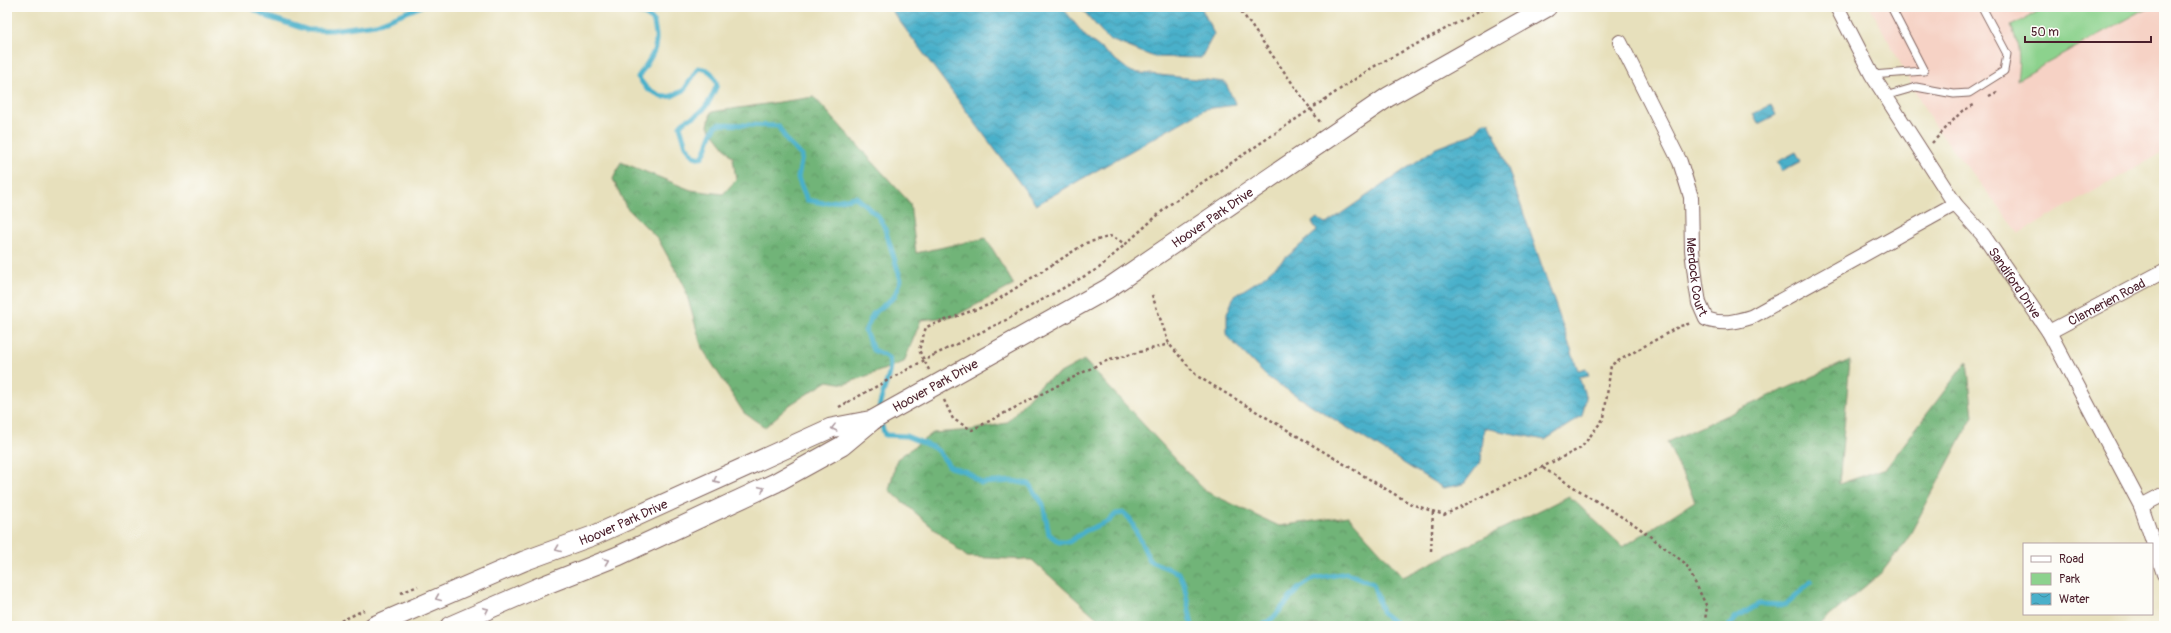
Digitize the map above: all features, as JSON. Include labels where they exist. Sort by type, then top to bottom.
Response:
[{"type":"street","name":"Hoover Park Drive","points":[[450,626],[537,588],[618,556],[775,483],[842,446],[873,420],[1107,289],[1388,97],[1547,7]]},
{"type":"street","name":"Sandiford Drive","points":[[1837,7],[1885,96],[1954,204],[1983,235],[2049,332],[2141,506],[2164,574]]},
{"type":"street","name":"Merdock Court","points":[[1620,42],[1680,162],[1691,197],[1692,250],[1696,284],[1699,303],[1706,319],[1717,323],[1733,323],[1751,317],[1954,204]]},
{"type":"street","name":"Clamerien Road","points":[[2049,332],[2164,271]]},
{"type":"street","name":"Hoover Park Drive","points":[[374,626],[524,561],[596,535],[831,428],[873,420]]},
{"type":"street","points":[[2141,506],[2164,494]]},
{"type":"lane","points":[[1872,74],[1924,71],[1891,7]]},
{"type":"lane","points":[[1885,96],[1916,87],[1954,94],[1969,93],[2004,71],[2008,54],[1982,7]]},
{"type":"path","points":[[1238,7],[1330,137]]},
{"type":"path","points":[[848,402],[934,355],[1006,320],[1099,268],[1169,205],[1373,67],[1487,7]]},
{"type":"path","points":[[1987,98],[1999,91]]},
{"type":"path","points":[[1922,153],[1962,111],[1981,101]]},
{"type":"path","points":[[1152,294],[1169,344],[1197,376],[1411,504],[1444,515],[1581,448],[1604,418],[1611,365],[1680,326],[1706,319]]},
{"type":"path","points":[[1542,467],[1638,527],[1686,564],[1708,607],[1704,626]]},
{"type":"path","points":[[1431,551],[1433,511]]},
{"type":"shaded area","points":[[1870,7],[2164,7],[2164,152],[2019,233],[1933,124]]},
{"type":"green space","points":[[2046,7],[2149,7],[2017,80],[2019,65],[2018,52],[2011,26]]},
{"type":"green space","points":[[814,97],[910,203],[916,253],[986,238],[1014,285],[955,316],[921,320],[904,362],[845,384],[828,381],[791,404],[765,427],[744,413],[702,348],[684,285],[658,239],[626,207],[613,179],[621,162],[691,190],[723,194],[736,180],[733,158],[708,126],[711,112]]},
{"type":"green space","points":[[1084,360],[1205,491],[1279,526],[1348,516],[1403,577],[1569,496],[1623,547],[1695,501],[1667,442],[1850,360],[1839,484],[1886,468],[1967,361],[1973,416],[1907,540],[1882,572],[1818,626],[1106,626],[1032,560],[967,557],[889,490],[897,459],[933,433],[972,430],[1006,423],[1042,383]]},
{"type":"water","points":[[889,7],[1062,7],[1085,36],[1131,72],[1225,82],[1236,105],[1205,109],[1036,205]]},
{"type":"water","points":[[1080,7],[1201,7],[1214,34],[1201,58],[1154,57],[1108,39]]},
{"type":"water","points":[[1771,105],[1776,115],[1758,124],[1753,114]]},
{"type":"water","points":[[1484,122],[1489,122],[1501,148],[1578,370],[1586,368],[1589,375],[1579,377],[1586,398],[1582,416],[1545,440],[1484,428],[1481,461],[1464,484],[1443,488],[1267,377],[1227,336],[1227,314],[1234,296],[1261,279],[1317,231],[1312,222],[1317,218],[1326,224],[1436,148],[1473,134]]},
{"type":"water","points":[[1796,152],[1801,161],[1782,171],[1777,162]]},
{"type":"waterway","points":[[250,7],[268,17],[308,30],[332,30],[376,24],[420,7]]},
{"type":"waterway","points":[[617,7],[619,9],[644,14],[653,20],[656,44],[648,63],[638,77],[647,89],[664,97],[672,96],[684,90],[698,68],[708,71],[714,78],[717,85],[707,105],[696,116],[684,122],[680,126],[686,146],[694,156],[701,158],[706,151],[712,133],[718,124],[778,126],[789,144],[802,156],[798,178],[807,200],[824,203],[856,197],[877,215],[884,226],[901,280],[894,297],[873,314],[865,331],[873,350],[887,357],[889,361],[889,375],[879,406],[879,411]]},
{"type":"waterway","points":[[880,421],[885,435],[906,436],[933,447],[939,452],[950,467],[967,472],[981,483],[1013,481],[1029,484],[1043,504],[1049,534],[1059,542],[1069,542],[1085,531],[1109,521],[1116,514],[1124,513],[1130,519],[1150,561],[1179,573],[1184,584],[1192,626]]},
{"type":"waterway","points":[[1262,626],[1274,617],[1298,589],[1313,579],[1347,573],[1373,584],[1383,614],[1400,626]]},
{"type":"waterway","points":[[1729,626],[1734,619],[1759,604],[1785,605],[1811,582]]}]
